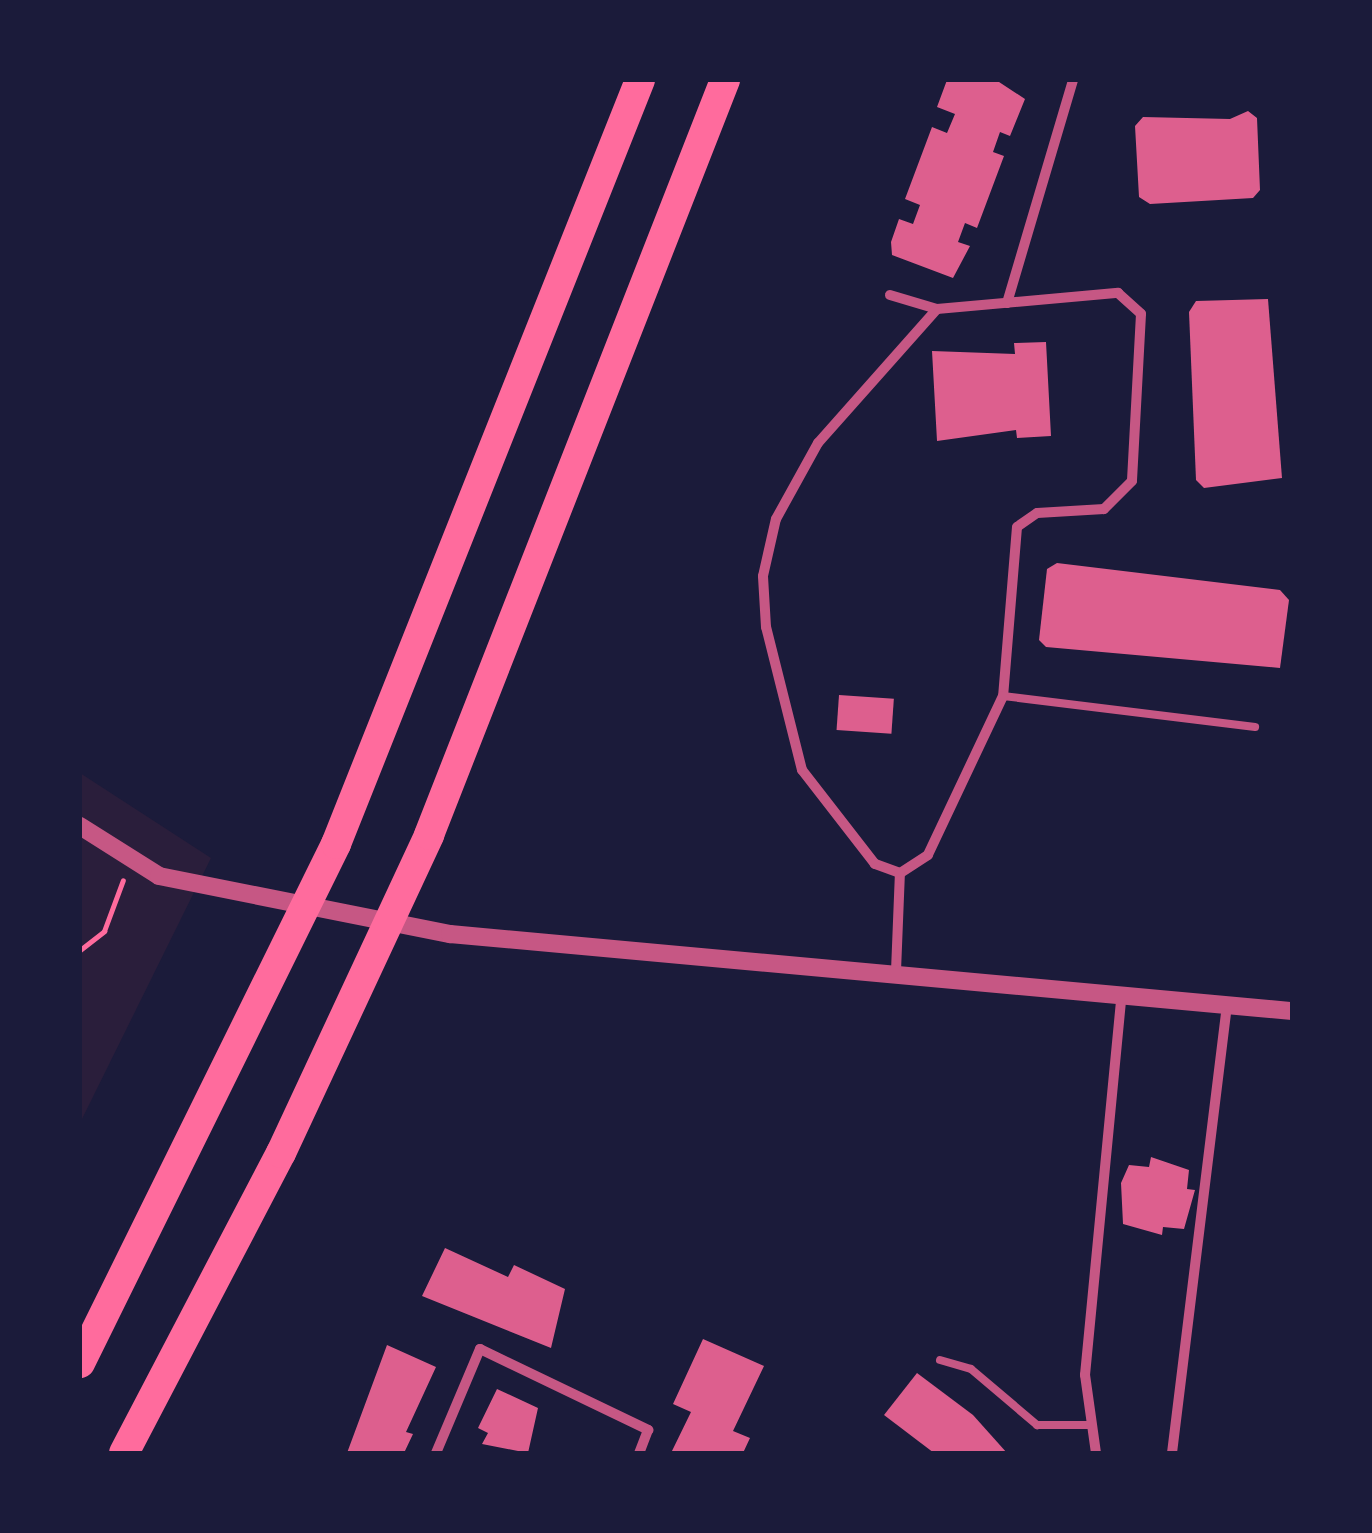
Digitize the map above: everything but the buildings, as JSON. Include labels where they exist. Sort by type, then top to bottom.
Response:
[{"type":"highway","points":[[80,1363],[267,993],[336,844],[640,80]]},
{"type":"highway","points":[[124,1453],[349,1010],[430,835],[724,80]]},
{"type":"street","points":[[1007,302],[1073,80]]},
{"type":"street","points":[[890,295],[936,308],[1118,294],[1141,314],[1132,481],[1104,510],[1037,513],[1017,527],[1003,696],[928,855],[900,873]]},
{"type":"street","points":[[900,873],[875,864],[802,770],[766,627],[763,576],[776,519],[818,442],[936,308]]},
{"type":"street","points":[[80,826],[158,876],[246,900],[450,934],[1292,1010]]},
{"type":"street","points":[[896,972],[900,873]]},
{"type":"street","points":[[1096,1453],[1087,1335],[1122,993]]},
{"type":"street","points":[[1172,1453],[1227,1004]]},
{"type":"street","points":[[436,1453],[480,1349],[648,1430],[639,1453]]},
{"type":"lane","points":[[1003,696],[1255,727]]},
{"type":"lane","points":[[940,1360],[970,1368],[1037,1425],[1092,1425]]},
{"type":"path","points":[[80,950],[104,931],[131,859]]},
{"type":"shaded area","points":[[80,773],[211,858],[80,1123]]}]
